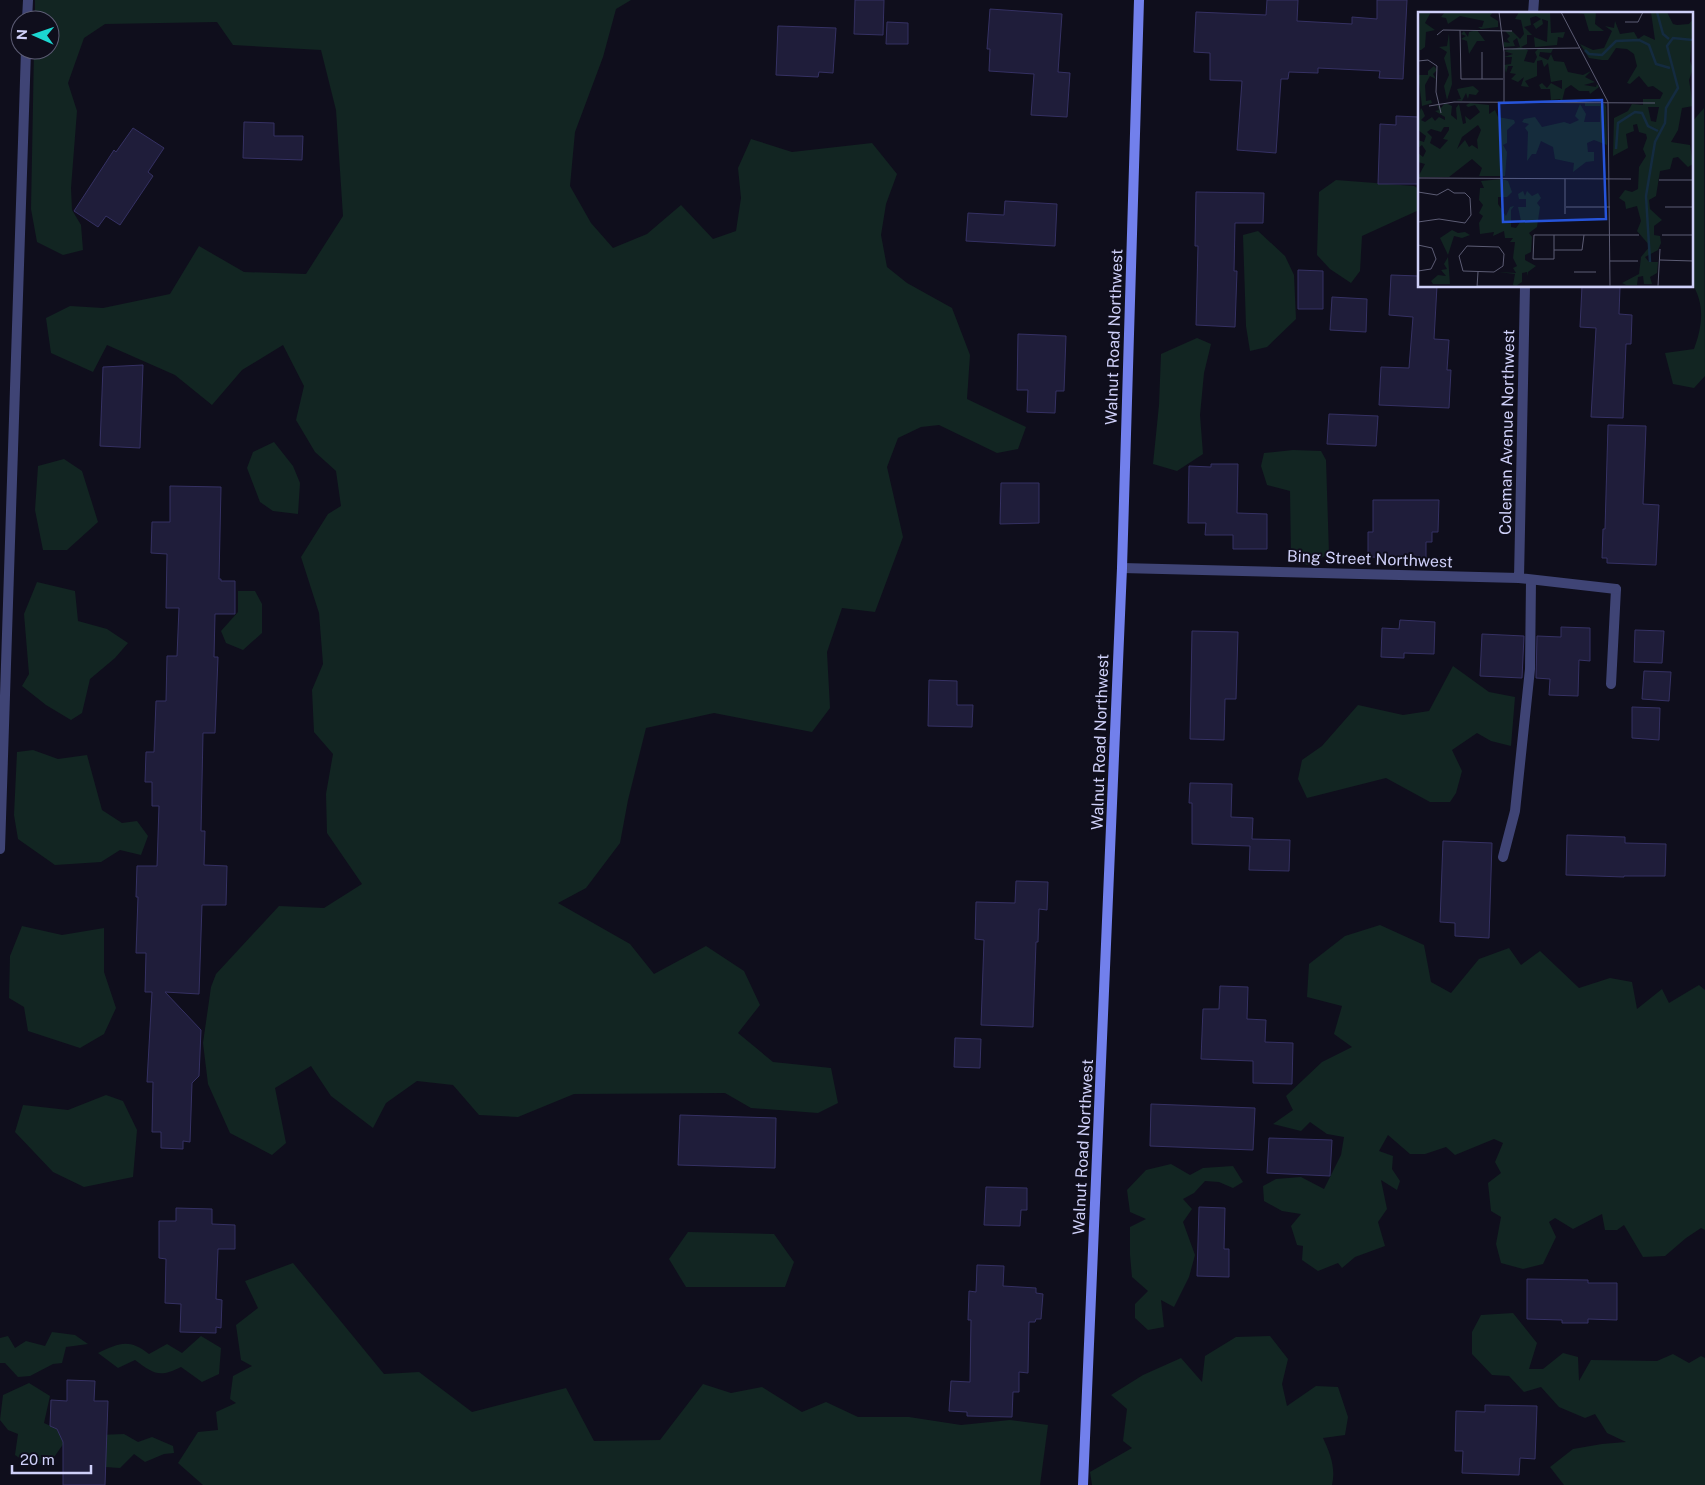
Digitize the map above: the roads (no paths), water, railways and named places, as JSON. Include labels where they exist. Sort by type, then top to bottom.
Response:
[{"type":"street","name":"Walnut Road Northwest","points":[[1083,1485],[1122,568],[1139,0]]},
{"type":"street","points":[[0,850],[26,60]]},
{"type":"street","name":"Coleman Avenue Northwest","points":[[1519,578],[1525,288]]},
{"type":"street","name":"Bing Street Northwest","points":[[1122,568],[1519,578],[1616,589],[1611,684]]},
{"type":"street","points":[[1503,858],[1515,811],[1530,669],[1531,580]]}]
